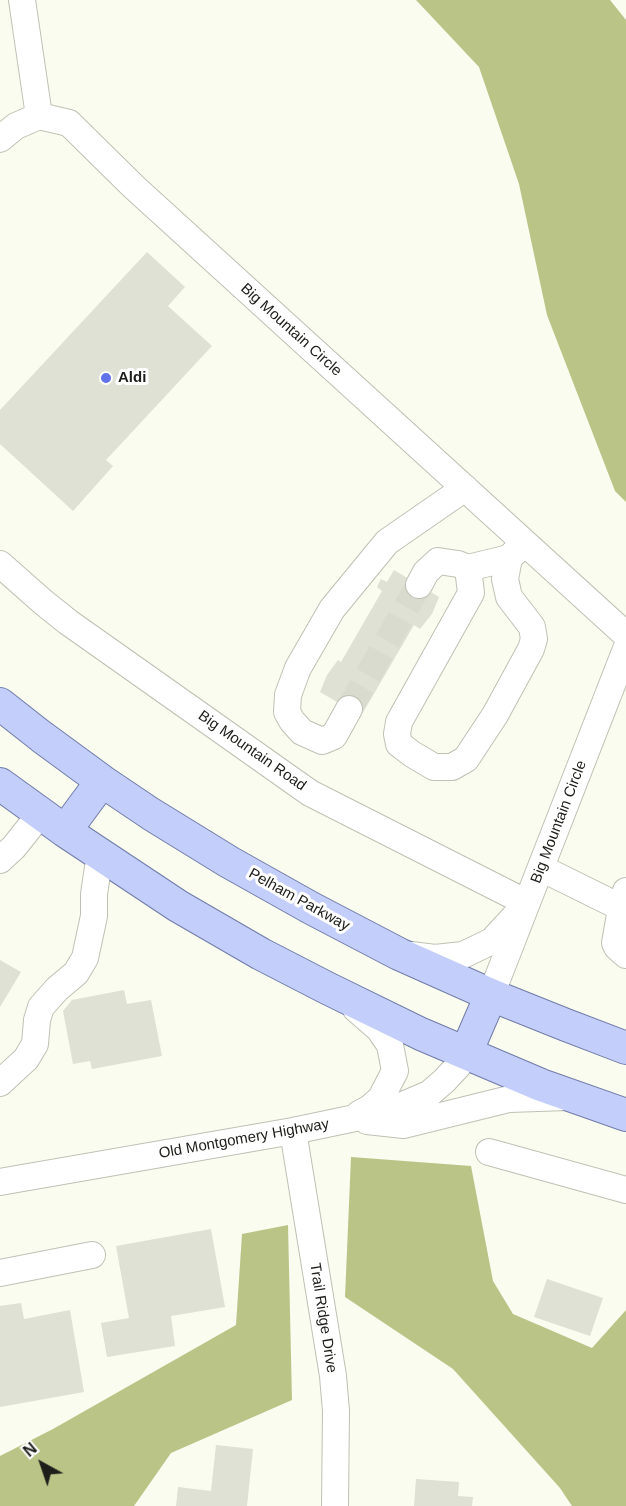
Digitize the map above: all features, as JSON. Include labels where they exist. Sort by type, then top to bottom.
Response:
[{"type":"main road","name":"Pelham Parkway","points":[[0,704],[102,781],[151,814],[229,862],[311,908],[399,954],[490,995],[626,1048]]},
{"type":"main road","points":[[53,822],[102,781]]},
{"type":"main road","points":[[0,784],[178,906],[342,997],[421,1034],[571,1097],[626,1115]]},
{"type":"main road","points":[[466,1053],[490,995]]},
{"type":"street","points":[[0,139],[16,126],[39,116],[22,0]]},
{"type":"street","name":"Big Mountain Circle","points":[[39,116],[69,123],[134,187],[465,488],[517,550],[626,635]]},
{"type":"street","points":[[349,709],[334,736],[322,741],[302,732],[287,712],[288,695],[298,669],[332,609],[387,542],[465,488]]},
{"type":"street","points":[[468,568],[471,593],[399,722],[397,734],[399,744],[434,767],[452,766],[466,759],[495,715],[531,649],[534,639],[532,627],[509,597],[505,579],[517,550]]},
{"type":"street","points":[[419,585],[426,572],[438,561],[459,564],[468,568],[517,550]]},
{"type":"street","name":"Big Mountain Road","points":[[0,564],[68,622],[310,793],[527,903]]},
{"type":"street","name":"Big Mountain Circle","points":[[490,995],[626,649]]},
{"type":"street","points":[[0,860],[14,847],[53,822]]},
{"type":"street","points":[[0,1083],[26,1059],[35,1044],[37,1020],[41,1007],[76,973],[84,958],[94,916],[94,894],[100,854]]},
{"type":"street","points":[[541,868],[624,903],[615,943],[625,955]]},
{"type":"street","points":[[399,954],[435,958],[463,955],[492,941],[527,903]]},
{"type":"street","points":[[342,997],[380,1029],[390,1045],[395,1071],[381,1098],[370,1108],[351,1119]]},
{"type":"street","name":"Old Montgomery Highway","points":[[0,1182],[293,1131],[379,1113],[403,1106],[429,1094],[458,1066],[466,1053]]},
{"type":"street","points":[[351,1119],[404,1125],[509,1100],[571,1097]]},
{"type":"street","name":"Trail Ridge Drive","points":[[293,1131],[333,1376],[336,1411],[335,1506]]},
{"type":"street","points":[[489,1152],[626,1190]]},
{"type":"street","points":[[0,1273],[92,1256]]},
{"type":"green space","points":[[416,0],[610,0],[626,20],[626,502],[615,491],[547,315],[519,184],[479,67]]},
{"type":"green space","points":[[351,1157],[471,1166],[493,1281],[513,1314],[592,1348],[626,1310],[626,1506],[572,1506],[560,1488],[453,1369],[345,1297]]},
{"type":"green space","points":[[288,1225],[292,1400],[171,1453],[134,1506],[0,1506],[0,1456],[53,1429],[236,1325],[242,1234]]},
{"type":"building","name":"Aldi","points":[[147,252],[185,287],[168,306],[212,346],[106,460],[113,466],[73,511],[0,444],[0,410]]},
{"type":"building","points":[[394,570],[439,597],[432,614],[420,629],[414,625],[361,716],[320,692],[327,675],[338,660],[341,662],[382,591],[377,587],[381,579],[387,582]]},
{"type":"building","points":[[0,960],[21,972],[0,1007]]},
{"type":"building","points":[[124,990],[127,1004],[151,1000],[162,1056],[92,1069],[90,1061],[73,1064],[63,1011],[72,1000]]},
{"type":"building","points":[[211,1229],[225,1307],[171,1316],[175,1346],[107,1357],[101,1323],[129,1318],[116,1246]]},
{"type":"building","points":[[547,1279],[603,1298],[590,1336],[534,1317]]},
{"type":"building","points":[[21,1303],[24,1319],[70,1310],[84,1392],[0,1407],[0,1306]]},
{"type":"building","points":[[216,1445],[253,1449],[247,1506],[176,1506],[178,1487],[211,1491]]},
{"type":"building","points":[[416,1479],[459,1482],[458,1496],[473,1497],[472,1506],[414,1506]]},
{"type":"tunnel","points":[[349,709],[419,585]]},
{"type":"place","name":"Aldi","points":[[106,378]]}]
